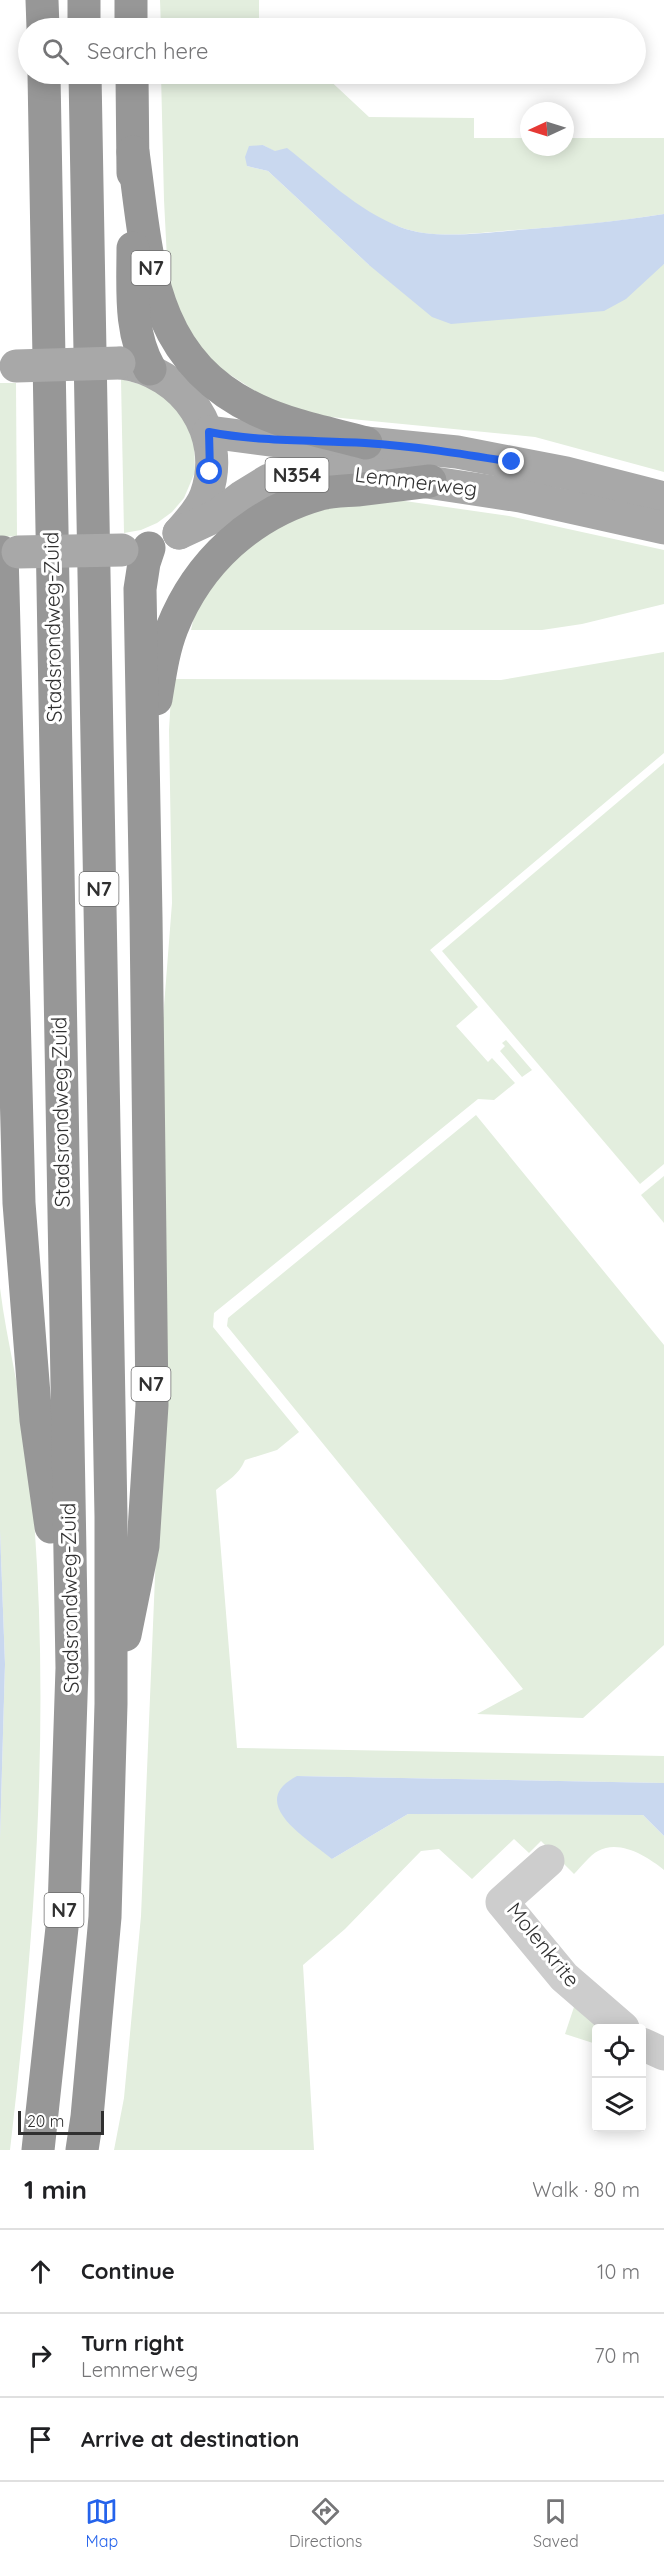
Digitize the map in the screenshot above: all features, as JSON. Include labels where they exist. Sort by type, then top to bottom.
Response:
[{"type":"highway","points":[[42,0],[43,18]]},
{"type":"highway","points":[[84,0],[84,18]]},
{"type":"highway","points":[[131,0],[131,18]]},
{"type":"highway","name":"Stadsrondweg-Zuid","points":[[38,2150],[64,1909],[72,1668],[44,84]]},
{"type":"highway","name":"Stadsrondweg-Zuid","points":[[82,2150],[105,1917],[111,1704],[111,1505],[85,84]]},
{"type":"highway","name":"N7","points":[[132,84],[134,318],[141,354],[135,366]]},
{"type":"highway","name":"N7","points":[[133,153],[147,251],[160,303],[171,333],[189,359],[218,387],[257,410],[288,422],[366,443]]},
{"type":"highway","name":"N7","points":[[143,764],[161,667],[173,627],[194,585],[225,547],[266,518],[321,494],[430,481]]},
{"type":"highway","name":"N7","points":[[111,1704],[143,1546],[152,1405],[140,589],[144,563],[135,549]]},
{"type":"highway","name":"N7","points":[[7,552],[3,717],[19,1203],[36,1420],[72,1668]]},
{"type":"main road","points":[[8,366],[135,366],[171,382],[186,397],[209,432]]},
{"type":"main road","name":"Lemmerweg","points":[[209,432],[285,442],[366,443],[457,452],[512,462],[664,498]]},
{"type":"main road","name":"N354","points":[[7,552],[135,549],[163,544],[179,533],[190,521],[206,495],[210,472],[209,432]]},
{"type":"main road","name":"Lemmerweg","points":[[179,533],[218,515],[257,486],[287,476],[329,471],[430,481],[520,496],[664,528]]},
{"type":"street","name":"Molenkrite","points":[[548,1861],[502,1902],[564,1977],[618,2024]]},
{"type":"street","points":[[646,2046],[664,2054]]},
{"type":"green space","points":[[160,0],[259,0],[259,18],[161,18]]},
{"type":"green space","points":[[161,84],[334,84],[369,117],[474,118],[474,138],[520,138],[520,156],[574,156],[574,138],[664,138],[664,214],[589,224],[471,234],[427,233],[400,227],[365,210],[263,145],[247,166],[268,171],[369,265],[657,268],[664,264],[664,472],[535,437],[310,415],[277,405],[198,354],[169,298]]},
{"type":"green space","points":[[121,379],[164,391],[194,435],[195,472],[184,498],[172,512],[157,523],[141,530],[124,533]]},
{"type":"green space","points":[[0,383],[16,383],[17,536],[0,537]]},
{"type":"green space","points":[[384,498],[509,516],[664,550],[664,604],[582,624],[542,630],[191,630],[196,608],[210,583],[250,541],[313,508]]},
{"type":"green space","points":[[664,652],[664,753],[430,950],[478,1007],[456,1026],[488,1062],[492,1058],[515,1083],[494,1100],[478,1099],[214,1313],[213,1327],[299,1432],[277,1450],[245,1460],[236,1474],[216,1490],[237,1748],[664,1756],[664,1783],[297,1776],[332,1859],[408,1814],[643,1815],[664,1836],[664,1870],[642,1855],[615,1847],[598,1851],[574,1874],[541,1841],[529,1853],[514,1839],[472,1879],[439,1849],[421,1851],[345,1929],[303,1965],[314,2150],[114,2150],[124,2098],[141,1916],[157,1528],[160,1058],[172,903],[169,730],[172,679],[501,680]]},
{"type":"green space","points":[[664,763],[664,1164],[640,1184],[442,951]]},
{"type":"green space","points":[[506,1040],[532,1070],[522,1077],[500,1051],[505,1046],[502,1043]]},
{"type":"green space","points":[[476,1115],[664,1345],[664,1645],[583,1718],[477,1714],[523,1689],[227,1326],[228,1318]]},
{"type":"green space","points":[[664,1176],[664,1223],[641,1195]]},
{"type":"green space","points":[[0,1288],[28,1453],[36,1540],[40,1627],[40,1715],[34,1889],[20,2063],[10,2150],[0,2150],[0,1839],[5,1664],[0,1530]]},
{"type":"green space","points":[[576,2001],[602,2024],[592,2024],[592,2043],[565,2034]]},
{"type":"water","points":[[263,145],[275,151],[287,148],[355,202],[384,220],[413,231],[474,234],[591,224],[664,214],[664,264],[626,299],[604,311],[451,324],[432,317],[369,265],[268,171],[247,166],[245,157],[249,146]]},
{"type":"water","points":[[0,1530],[5,1664],[0,1839]]},
{"type":"water","points":[[297,1776],[664,1783],[664,1836],[643,1815],[408,1814],[332,1859],[297,1831],[279,1809],[277,1798],[283,1786]]},
{"type":"route","points":[[210,472],[209,432],[285,442],[366,443],[457,452],[512,462]]}]
